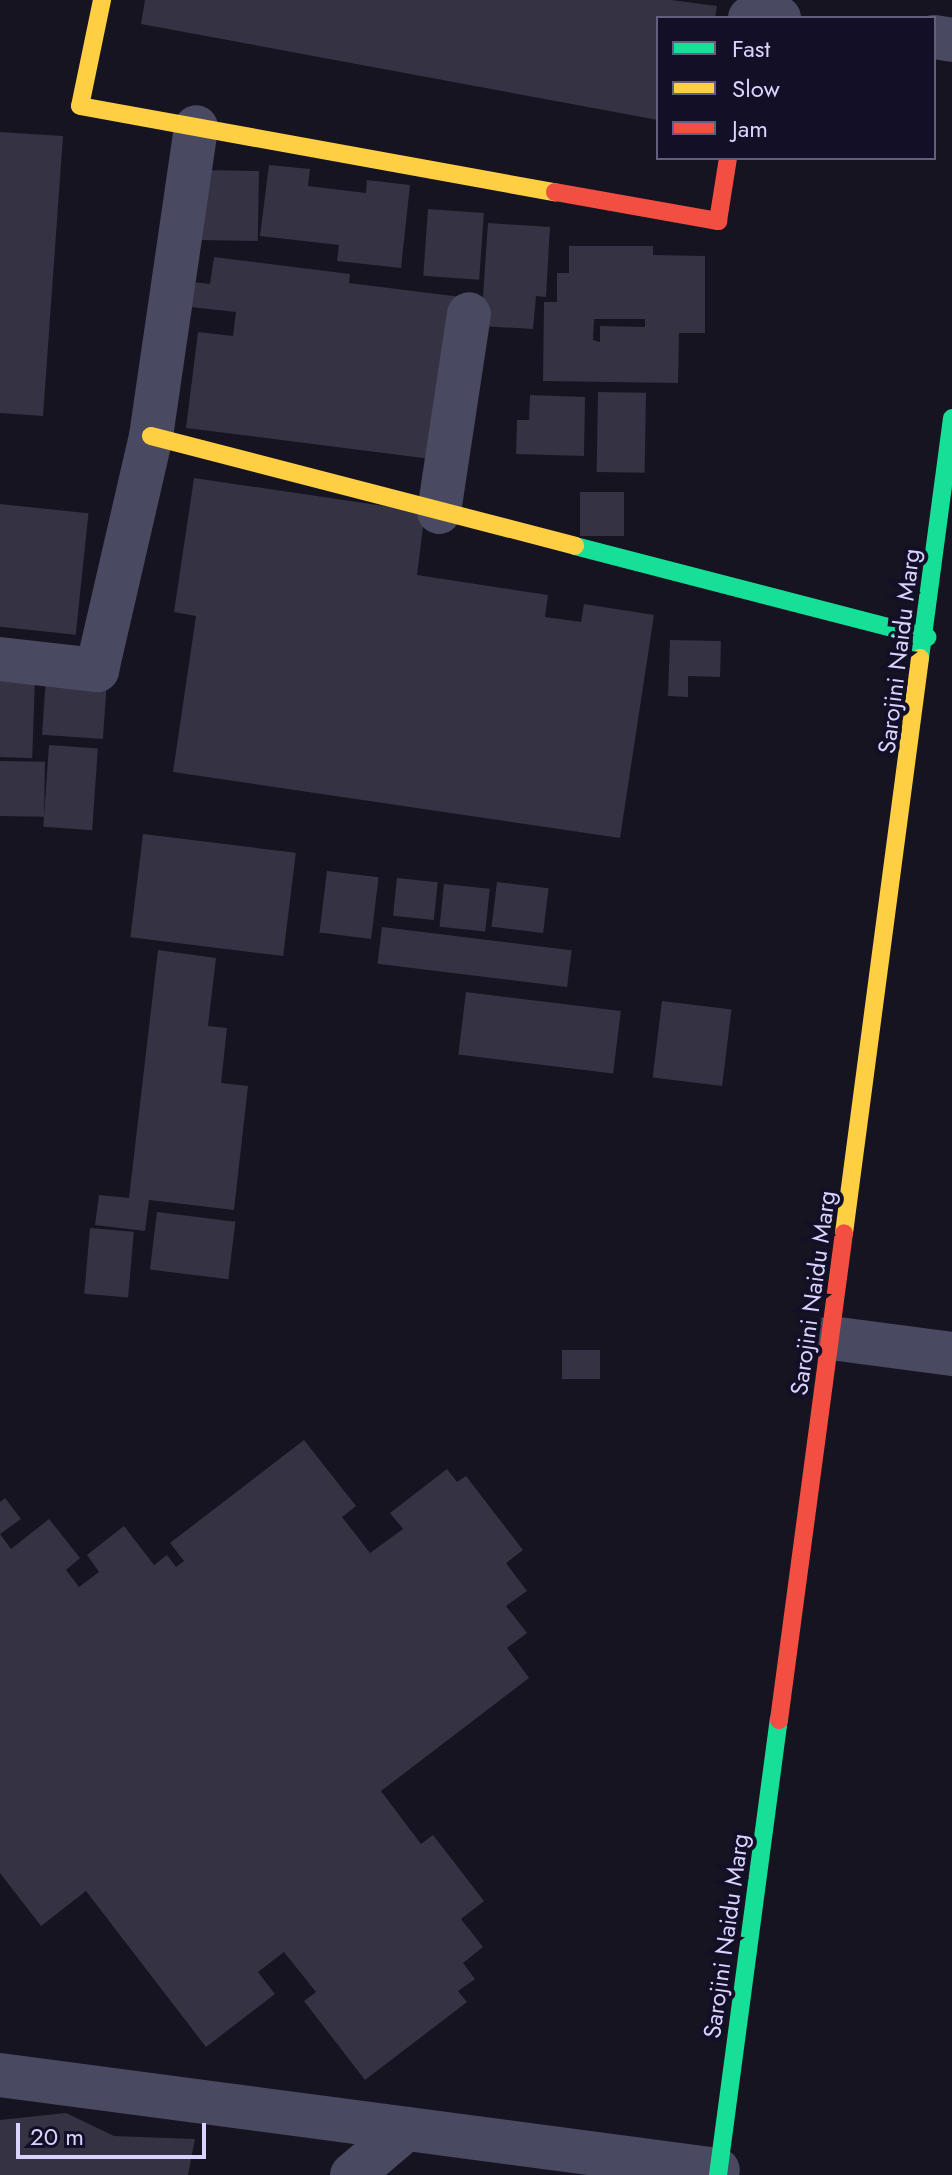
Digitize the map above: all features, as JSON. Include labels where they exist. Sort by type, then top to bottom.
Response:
[{"type":"main road","points":[[102,0],[80,106],[718,221],[728,160]]},
{"type":"main road","name":"Sarojini Naidu Marg","points":[[718,2172],[927,637],[952,418]]},
{"type":"main road","points":[[151,436],[927,637]]},
{"type":"street","points":[[0,659],[97,670],[151,436],[196,127]]},
{"type":"street","points":[[439,512],[469,314]]},
{"type":"street","points":[[831,1338],[952,1354]]},
{"type":"street","points":[[0,2075],[718,2172]]},
{"type":"street","points":[[352,2175],[406,2129]]},
{"type":"building","points":[[145,0],[671,0],[717,6],[715,16],[656,16],[656,120],[141,24]]},
{"type":"building","points":[[0,132],[63,136],[43,416],[0,413]]},
{"type":"building","points":[[269,165],[310,169],[308,186],[366,193],[367,180],[410,185],[401,268],[337,261],[339,245],[260,236]]},
{"type":"building","points":[[201,170],[259,171],[258,241],[200,240]]},
{"type":"building","points":[[428,209],[484,213],[479,280],[423,276]]},
{"type":"building","points":[[488,223],[550,227],[546,297],[536,296],[533,329],[481,326]]},
{"type":"building","points":[[569,246],[653,246],[653,255],[705,256],[705,333],[679,333],[678,383],[543,381],[544,302],[557,302],[557,273],[569,273]],"holes":[[[594,319],[645,319],[645,327],[600,326],[600,342],[593,340]]]},
{"type":"building","points":[[214,257],[350,274],[349,283],[461,297],[439,460],[186,428],[198,332],[233,336],[236,312],[181,306],[185,281],[210,284]]},
{"type":"building","points":[[598,392],[646,393],[645,473],[597,472]]},
{"type":"building","points":[[530,395],[585,397],[584,456],[516,454],[517,420],[529,420]]},
{"type":"building","points":[[194,478],[425,512],[417,575],[548,595],[545,617],[581,622],[584,604],[654,615],[620,838],[173,772],[196,616],[174,612]]},
{"type":"building","points":[[580,492],[624,492],[624,536],[580,536]]},
{"type":"building","points":[[0,504],[89,513],[76,635],[0,627]]},
{"type":"building","points":[[670,640],[721,641],[720,677],[688,676],[688,697],[668,696]]},
{"type":"building","points":[[0,677],[35,678],[32,758],[0,757]]},
{"type":"building","points":[[46,678],[107,682],[103,739],[42,735]]},
{"type":"building","points":[[49,745],[98,748],[92,830],[43,827]]},
{"type":"building","points":[[0,761],[45,762],[44,817],[0,816]]},
{"type":"building","points":[[143,834],[296,853],[283,956],[130,937]]},
{"type":"building","points":[[327,871],[379,877],[371,939],[319,933]]},
{"type":"building","points":[[397,878],[438,882],[434,920],[393,916]]},
{"type":"building","points":[[497,882],[549,888],[543,933],[492,927]]},
{"type":"building","points":[[444,884],[490,889],[485,932],[440,927]]},
{"type":"building","points":[[382,927],[572,950],[567,987],[377,964]]},
{"type":"building","points":[[158,950],[216,958],[208,1026],[227,1028],[221,1083],[248,1086],[234,1210],[149,1200],[145,1231],[95,1225],[99,1195],[129,1198]]},
{"type":"building","points":[[466,992],[621,1011],[613,1074],[458,1055]]},
{"type":"building","points":[[662,1001],[731,1010],[722,1086],[653,1077]]},
{"type":"building","points":[[157,1212],[235,1222],[228,1279],[150,1270]]},
{"type":"building","points":[[90,1228],[134,1232],[128,1298],[84,1294]]},
{"type":"building","points":[[562,1350],[600,1350],[600,1379],[562,1379]]},
{"type":"building","points":[[304,1440],[356,1506],[342,1517],[370,1553],[403,1529],[390,1513],[447,1469],[457,1482],[466,1476],[523,1550],[506,1563],[527,1591],[506,1606],[527,1633],[507,1648],[529,1678],[381,1791],[421,1844],[433,1835],[484,1901],[461,1919],[483,1947],[463,1963],[475,1979],[458,1991],[467,2002],[365,2080],[304,2001],[316,1992],[284,1952],[258,1972],[275,1994],[206,2047],[86,1891],[41,1926],[0,1873],[0,1534],[11,1549],[49,1519],[80,1558],[66,1570],[79,1587],[99,1572],[87,1555],[124,1526],[154,1565],[167,1555],[176,1567],[184,1561],[170,1543]]},
{"type":"building","points":[[5,1498],[21,1519],[0,1534],[0,1502]]},
{"type":"building","points":[[66,2113],[114,2136],[195,2139],[188,2175],[0,2175],[0,2120]]},
{"type":"traffic: fast","points":[[920,658],[952,418]]},
{"type":"traffic: fast","points":[[575,546],[927,637]]},
{"type":"traffic: fast","points":[[718,2175],[779,1720]]},
{"type":"traffic: slow","points":[[102,0],[80,106],[555,192]]},
{"type":"traffic: slow","points":[[151,436],[575,546]]},
{"type":"traffic: slow","points":[[844,1233],[920,658]]},
{"type":"traffic: jam","points":[[555,192],[718,221],[728,160]]},
{"type":"traffic: jam","points":[[779,1720],[844,1233]]}]
